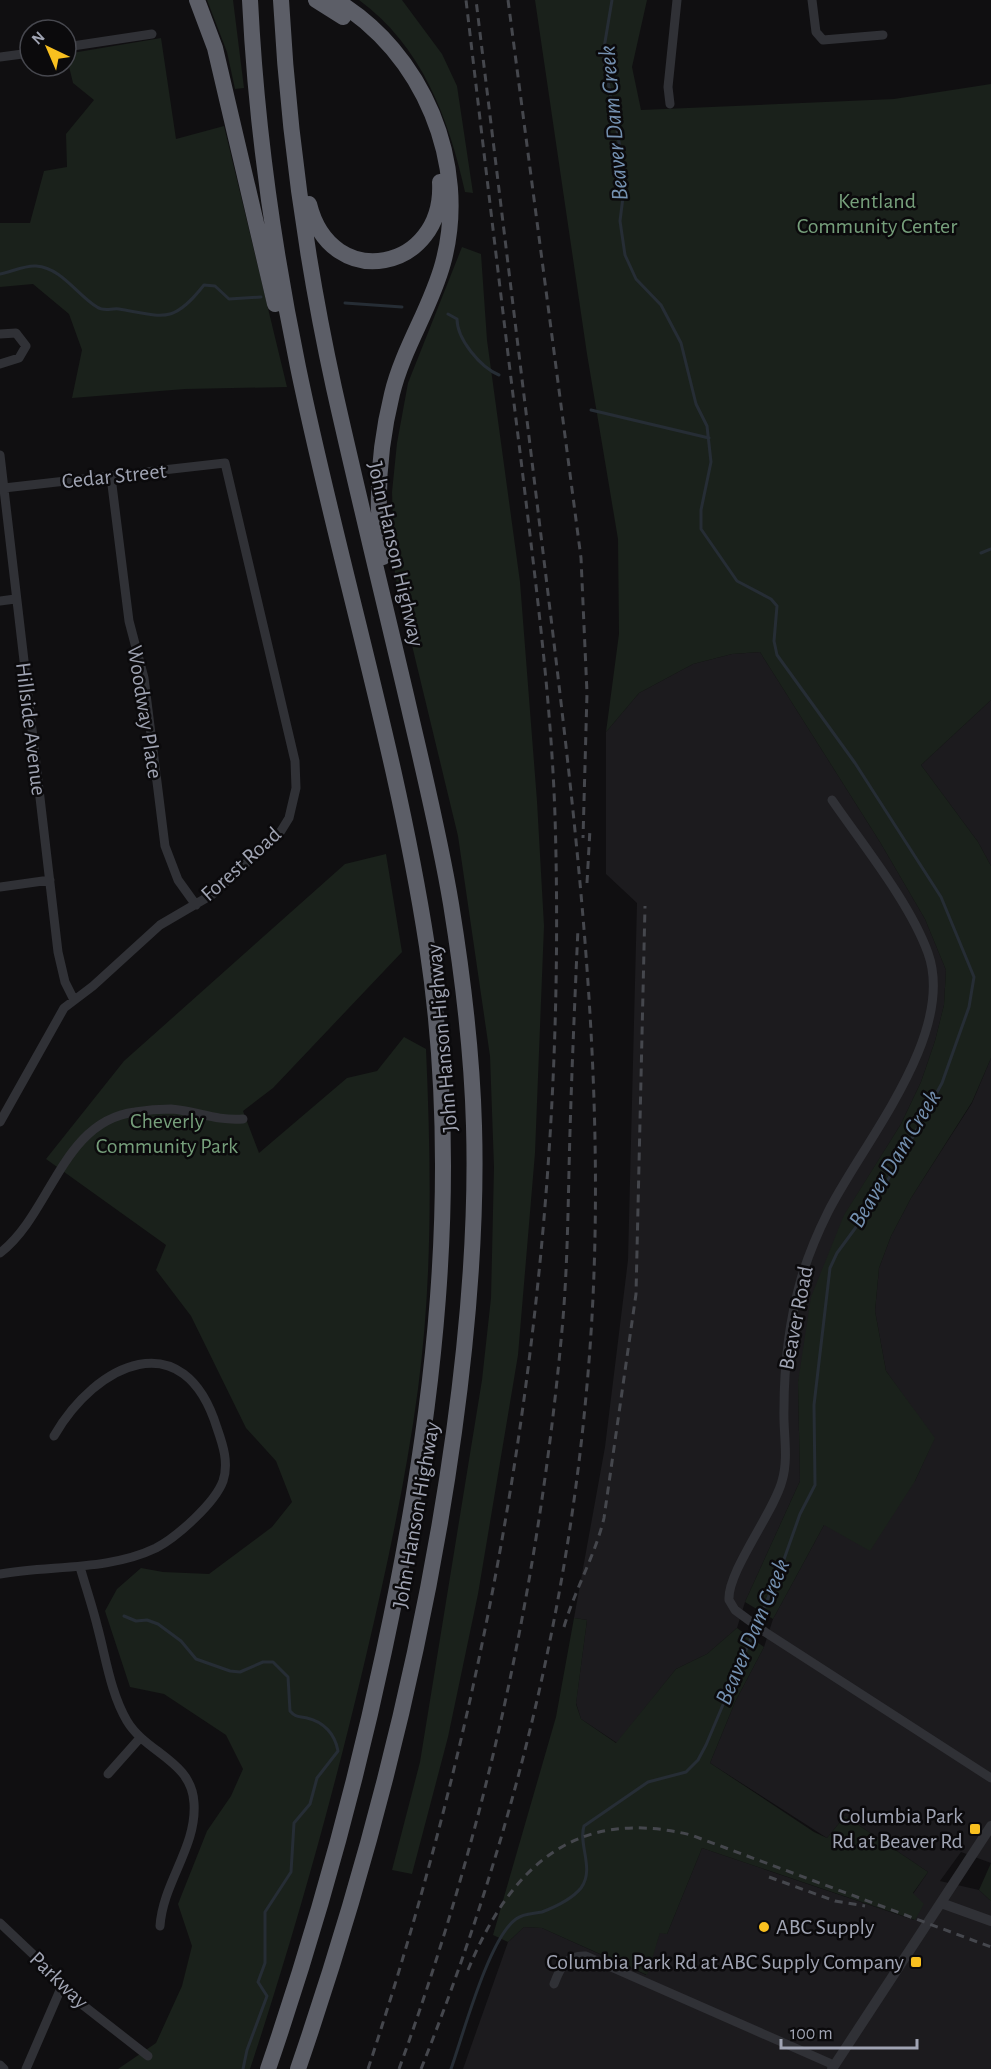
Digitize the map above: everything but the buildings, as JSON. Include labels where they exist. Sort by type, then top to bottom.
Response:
[{"type":"highway","points":[[196,0],[215,48],[291,372],[308,415]]},
{"type":"highway","name":"John Hanson Highway","points":[[250,0],[255,81],[269,201],[289,322],[308,415],[404,824],[421,910],[438,1049],[443,1202],[441,1276],[430,1383],[396,1595],[343,1825],[268,2069]]},
{"type":"highway","name":"John Hanson Highway","points":[[280,0],[294,155],[320,320],[446,872],[464,998],[474,1129],[469,1295],[446,1489],[408,1682],[360,1872],[298,2069]]},
{"type":"highway","points":[[294,155],[317,228],[330,245],[341,254],[367,261],[394,258],[420,242],[434,222],[440,204],[438,172],[429,133],[414,99],[392,65],[375,45],[349,21],[316,0]]},
{"type":"highway","points":[[335,0],[381,37],[415,81],[441,137],[450,187],[450,225],[443,263],[403,358],[392,393],[382,453],[380,528],[396,652]]},
{"type":"street","points":[[670,104],[668,87],[677,0]]},
{"type":"street","points":[[812,0],[816,33],[823,40],[834,41],[883,35]]},
{"type":"street","points":[[78,45],[152,34]]},
{"type":"street","points":[[0,57],[18,55]]},
{"type":"street","points":[[0,334],[16,333],[26,346],[20,358],[0,364]]},
{"type":"street","name":"Hillside Avenue","points":[[0,455],[15,599],[60,965],[74,1000]]},
{"type":"street","name":"Cedar Street","points":[[4,488],[225,463]]},
{"type":"street","name":"Forest Road","points":[[0,1122],[56,1020],[74,1000],[93,986],[160,925],[226,883],[281,831],[289,818],[296,788],[295,761],[225,463]]},
{"type":"street","name":"Woodway Place","points":[[111,477],[129,621],[144,678],[165,846],[178,880],[196,904]]},
{"type":"street","points":[[0,601],[15,599]]},
{"type":"street","name":"Beaver Road","points":[[832,800],[910,916],[929,955],[933,981],[932,1000],[918,1053],[903,1086],[828,1212],[801,1280],[788,1340],[784,1377],[785,1451],[782,1482],[728,1596],[732,1607],[765,1632],[991,1778]]},
{"type":"street","points":[[0,887],[50,880]]},
{"type":"street","points":[[0,1253],[16,1237],[77,1146],[101,1124],[127,1113],[158,1109],[181,1111],[217,1120],[243,1119]]},
{"type":"street","points":[[0,1574],[80,1567],[134,1555],[167,1542],[217,1493],[222,1481],[225,1458],[215,1420],[199,1387],[183,1371],[157,1363],[141,1362],[115,1373],[71,1412],[54,1436]]},
{"type":"street","points":[[80,1567],[118,1702],[140,1738],[181,1770],[190,1784],[195,1804],[192,1831],[162,1904],[160,1926]]},
{"type":"street","points":[[108,1774],[140,1738]]},
{"type":"street","points":[[554,1984],[565,1962],[574,1957],[586,1956],[833,2067],[991,1826]]},
{"type":"street","points":[[941,1903],[991,1922]]},
{"type":"street","name":"Parkway","points":[[0,1923],[56,1976],[61,1988],[148,2056]]},
{"type":"street","points":[[26,2069],[61,1988]]},
{"type":"street","points":[[0,2065],[4,2069]]},
{"type":"shaded area","points":[[760,652],[880,842],[925,919],[946,970],[944,1005],[921,1082],[901,1124],[847,1211],[798,1382],[800,1481],[745,1602],[737,1628],[707,1654],[676,1669],[617,1743],[581,1719],[576,1703],[587,1620],[574,1618],[605,1447],[628,1260],[637,903],[606,874],[606,732],[639,693],[693,664],[732,654]]},
{"type":"shaded area","points":[[991,700],[991,866],[978,842],[921,765]]},
{"type":"shaded area","points":[[991,1058],[991,1863],[961,1852],[940,1881],[979,1890],[991,1901],[991,2069],[463,2069],[508,1942],[524,1927],[542,1928],[646,1975],[660,1932],[667,1934],[702,1848],[914,1920],[923,1904],[913,1894],[928,1872],[845,1816],[827,1838],[710,1763],[735,1702],[764,1647],[773,1619],[824,1525],[915,1481],[934,1439],[886,1371],[875,1311],[879,1268],[891,1236],[911,1198],[972,1103]]},
{"type":"green space","points":[[207,0],[233,0],[244,88],[235,89],[227,52]]},
{"type":"green space","points":[[359,0],[402,0],[442,54],[457,86],[473,193],[465,192],[451,138],[441,111],[416,62],[381,18]]},
{"type":"green space","name":"Kentland Community Center","points":[[535,0],[647,0],[632,67],[641,110],[894,99],[991,84],[991,700],[921,765],[978,842],[991,866],[991,1058],[972,1102],[911,1198],[891,1236],[879,1268],[875,1311],[886,1371],[935,1438],[915,1481],[870,1551],[824,1525],[773,1619],[745,1602],[800,1481],[798,1382],[811,1297],[844,1215],[901,1124],[921,1082],[944,1005],[946,970],[925,919],[880,842],[760,652],[732,654],[693,664],[639,693],[606,732],[619,634],[618,539],[587,354]]},
{"type":"green space","points":[[161,38],[176,139],[224,126],[287,387],[185,389],[72,398],[82,350],[69,314],[33,284],[0,287],[0,223],[30,223],[44,171],[67,167],[66,134],[94,100],[73,83],[72,78],[78,78],[78,52]]},
{"type":"green space","points":[[462,247],[481,254],[487,340],[520,582],[544,926],[535,1153],[518,1355],[478,1594],[448,1737],[412,1874],[392,1870],[420,1762],[482,1380],[491,1298],[494,1167],[490,1056],[458,836],[395,575],[392,492],[397,443],[408,383]]},
{"type":"green space","name":"Cheverly Community Park","points":[[386,854],[402,952],[273,1088],[243,1111],[259,1153],[347,1078],[377,1071],[404,1037],[426,1049],[430,1219],[423,1346],[408,1456],[381,1589],[327,1812],[250,2069],[118,2069],[156,2043],[182,1986],[192,1946],[178,1904],[207,1831],[231,1796],[243,1769],[226,1735],[164,1694],[130,1687],[105,1611],[117,1589],[141,1568],[163,1572],[209,1574],[272,1527],[292,1502],[276,1461],[246,1428],[191,1316],[156,1270],[166,1245],[46,1159],[124,1061],[345,864]]},
{"type":"green space","points":[[574,1618],[587,1620],[576,1704],[581,1719],[616,1743],[676,1669],[707,1654],[737,1628],[764,1647],[735,1702],[710,1763],[814,1832],[827,1838],[845,1816],[928,1872],[913,1893],[924,1904],[915,1920],[702,1848],[667,1934],[660,1933],[647,1975],[542,1928],[524,1927],[508,1942],[493,1935],[556,1717]]},
{"type":"green space","points":[[991,1863],[991,1901],[979,1890]]},
{"type":"waterway","name":"Beaver Dam Creek","points":[[451,2069],[478,1988],[496,1946],[506,1930],[519,1917],[542,1912],[568,1899],[581,1888],[585,1881],[587,1865],[583,1841],[584,1826],[648,1782],[686,1772],[698,1760],[706,1745],[782,1565],[800,1514],[815,1485],[814,1405],[830,1268],[837,1253],[898,1164],[942,1083],[969,1007],[974,977],[941,897],[855,763],[777,655],[774,641],[777,606],[771,599],[737,581],[701,529],[701,510],[711,462],[707,426],[696,404],[681,343],[661,305],[636,279],[625,255],[620,221],[623,197],[621,153],[603,54],[612,0]]},
{"type":"waterway","points":[[0,274],[27,267],[45,268],[61,276],[89,302],[100,308],[158,315],[176,312],[204,285],[215,286],[229,299],[261,297]]},
{"type":"waterway","points":[[345,303],[402,307]]},
{"type":"waterway","points":[[448,314],[457,319],[461,335],[471,352],[484,366],[499,375]]},
{"type":"waterway","points":[[591,410],[709,438]]},
{"type":"waterway","points":[[981,553],[991,549]]},
{"type":"waterway","points":[[124,1616],[136,1621],[147,1620],[158,1624],[181,1641],[196,1659],[230,1671],[240,1672],[263,1662],[273,1662],[288,1677],[290,1711],[296,1716],[313,1720],[323,1726],[337,1745],[338,1751],[317,1778],[310,1804],[294,1823],[291,1872],[265,1912],[265,1963],[258,1982],[267,1996],[247,2050],[243,2069]]},
{"type":"railway","points":[[368,2069],[415,1916],[456,1762],[489,1607],[517,1450],[537,1293],[550,1135],[556,976],[555,816],[550,727],[537,593],[466,0]]},
{"type":"railway","points":[[421,2069],[480,1906],[528,1738],[547,1654],[576,1482],[586,1396],[593,1298],[594,1103],[590,1006],[582,909],[562,715],[476,0]]},
{"type":"railway","points":[[508,0],[581,558],[587,693],[583,838]]},
{"type":"railway","points":[[587,883],[590,829]]},
{"type":"railway","points":[[564,1627],[596,1546],[604,1518],[636,1294],[645,906]]},
{"type":"railway","points":[[399,2069],[430,1979],[483,1797],[523,1612],[539,1519],[552,1425],[564,1306],[578,928]]},
{"type":"railway","points":[[468,1970],[485,1934],[504,1902],[526,1875],[551,1853],[580,1838],[613,1830],[650,1828],[691,1835],[991,1947]]},
{"type":"railway","points":[[769,1877],[835,1901],[865,1906]]},
{"type":"place","name":"Columbia Park Rd at Beaver Rd","points":[[975,1829]]},
{"type":"place","name":"ABC Supply","points":[[764,1927]]},
{"type":"place","name":"Columbia Park Rd at ABC Supply Company","points":[[916,1962]]}]
